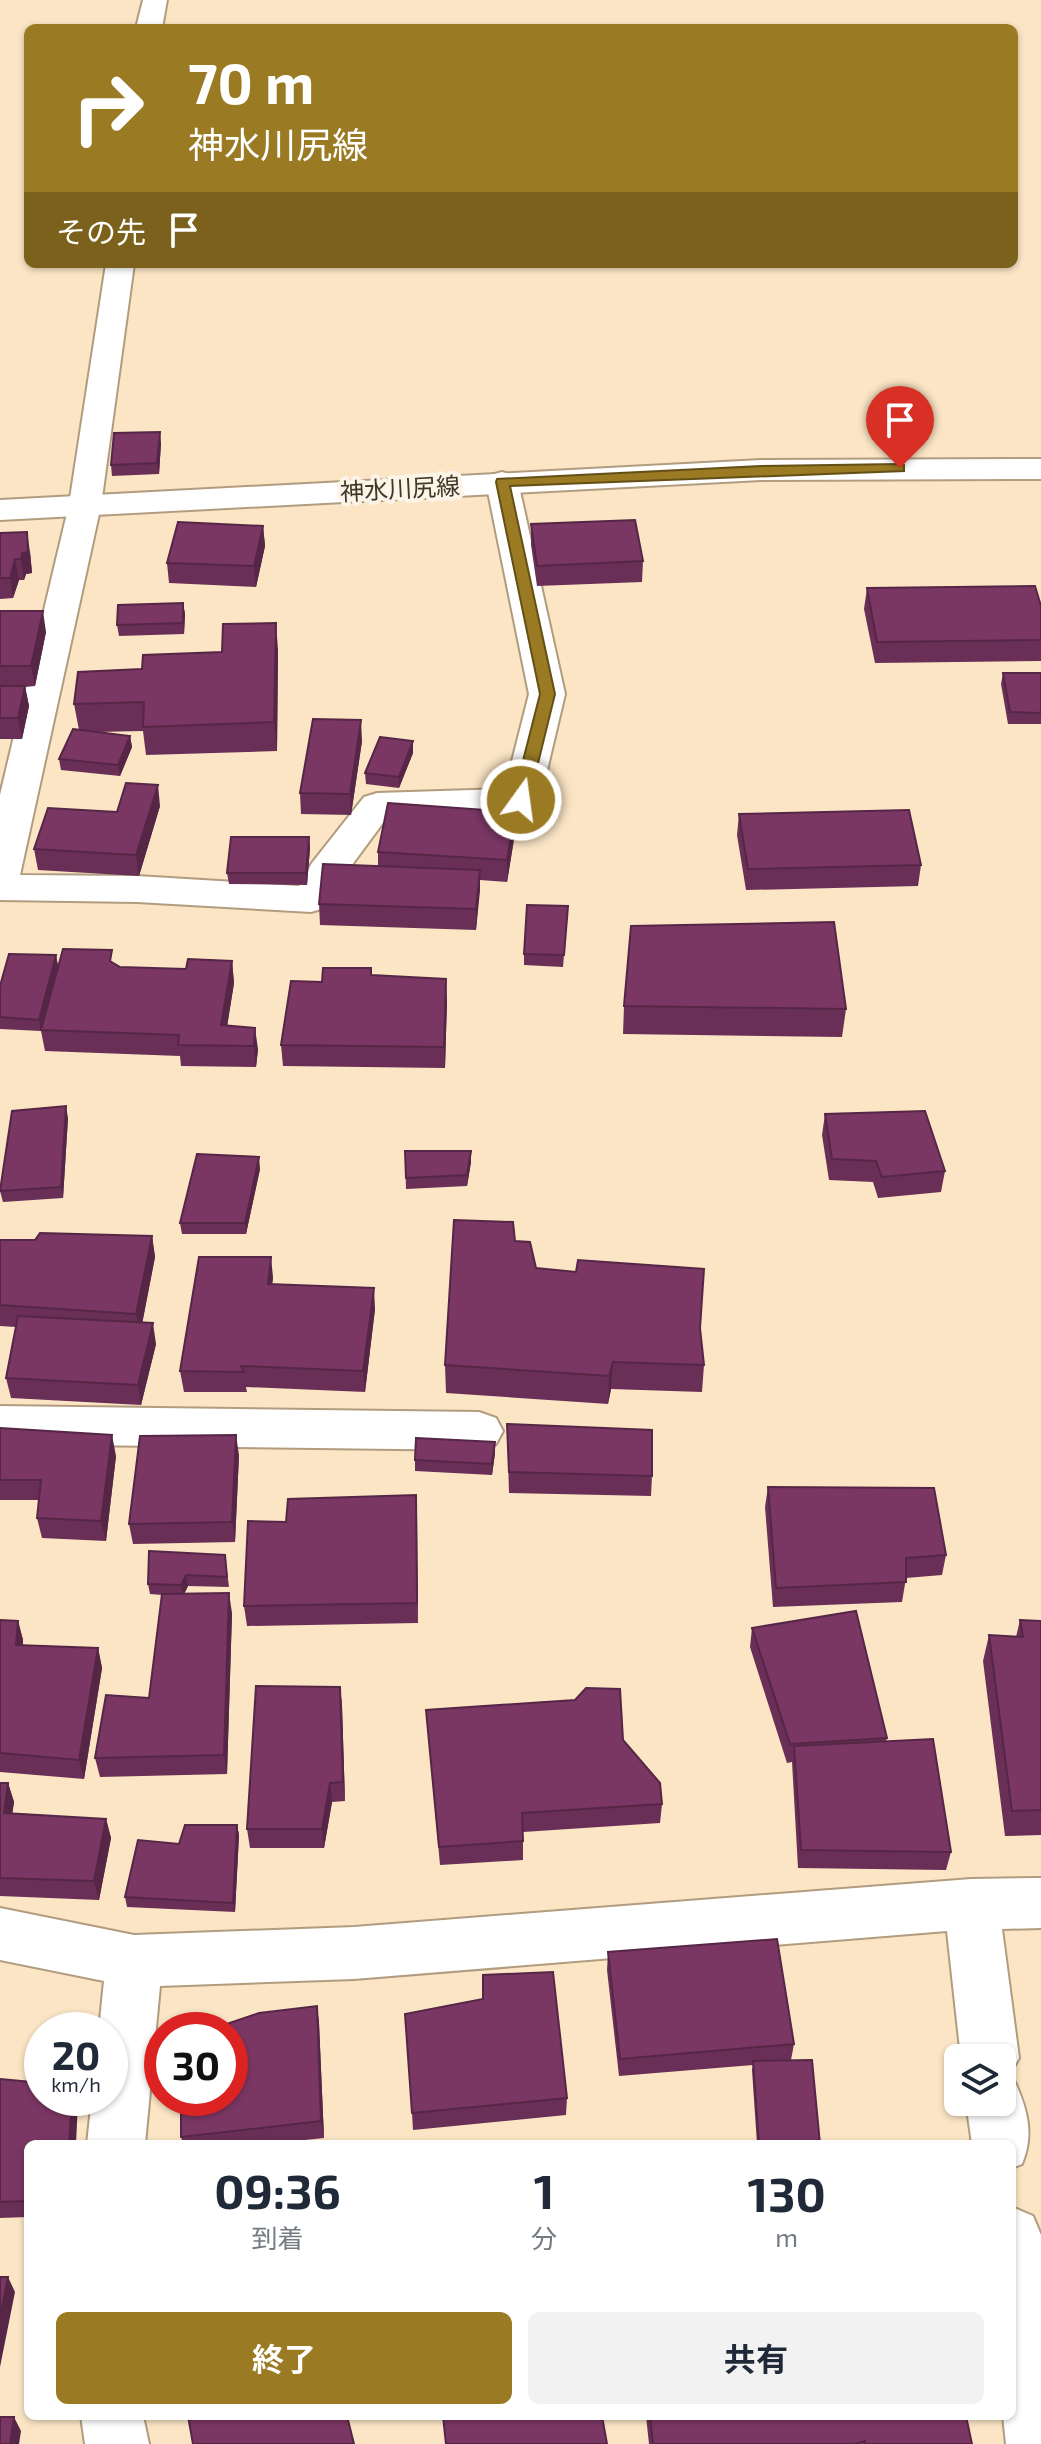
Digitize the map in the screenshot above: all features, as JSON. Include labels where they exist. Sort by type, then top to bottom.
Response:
[{"type":"street","points":[[150,24],[155,0]]},
{"type":"street","points":[[0,876],[85,505],[119,268]]},
{"type":"street","name":"神水川尻線","points":[[0,510],[761,470],[1041,469]]},
{"type":"street","points":[[0,887],[137,889],[311,899],[326,872],[377,805],[521,800],[547,694],[502,482]]},
{"type":"street","points":[[0,1425],[479,1431]]},
{"type":"street","points":[[0,1934],[134,1961],[354,1953],[971,1904],[1041,1903]]},
{"type":"street","points":[[971,1904],[988,2044]]},
{"type":"street","points":[[116,2140],[134,1961]]},
{"type":"street","points":[[997,2116],[1000,2140]]},
{"type":"street","points":[[1016,2269],[1038,2444]]},
{"type":"street","points":[[113,2420],[117,2444]]},
{"type":"building","points":[[160,432],[157,463],[111,465],[114,433]]},
{"type":"building","points":[[635,520],[643,561],[537,566],[531,524]]},
{"type":"building","points":[[178,522],[263,526],[254,566],[167,563]]},
{"type":"building","points":[[27,532],[28,552],[22,553],[21,559],[15,559],[10,578],[0,578],[0,533]]},
{"type":"building","points":[[1035,586],[1041,606],[1041,640],[877,642],[867,588]]},
{"type":"building","points":[[183,603],[183,623],[117,625],[118,605]]},
{"type":"building","points":[[0,611],[43,611],[31,666],[0,666]]},
{"type":"building","points":[[276,623],[274,722],[143,727],[144,702],[74,704],[78,672],[142,669],[143,655],[222,652],[223,624]]},
{"type":"building","points":[[1003,673],[1041,673],[1041,713],[1010,712]]},
{"type":"building","points":[[0,686],[25,686],[18,718],[0,718]]},
{"type":"building","points":[[313,719],[361,720],[350,794],[300,793]]},
{"type":"building","points":[[73,729],[130,736],[118,765],[59,759]]},
{"type":"building","points":[[380,737],[413,741],[399,777],[365,773]]},
{"type":"building","points":[[126,783],[158,785],[136,855],[34,849],[48,808],[117,812]]},
{"type":"building","points":[[388,803],[515,812],[507,860],[378,852]]},
{"type":"building","points":[[909,810],[921,865],[748,869],[739,814]]},
{"type":"building","points":[[231,837],[309,837],[306,873],[227,873]]},
{"type":"building","points":[[323,864],[480,870],[476,909],[319,904]]},
{"type":"building","points":[[527,905],[568,906],[564,955],[524,954]]},
{"type":"building","points":[[834,922],[846,1009],[624,1006],[631,926]]},
{"type":"building","points":[[63,949],[112,950],[110,961],[120,967],[186,969],[188,959],[232,961],[221,1025],[255,1028],[254,1046],[178,1045],[179,1035],[41,1030]]},
{"type":"building","points":[[9,954],[56,955],[39,1020],[0,1017],[0,986]]},
{"type":"building","points":[[323,968],[371,968],[371,975],[446,979],[444,1047],[281,1045],[291,981],[322,982]]},
{"type":"building","points":[[66,1106],[61,1187],[0,1191],[12,1111]]},
{"type":"building","points":[[925,1111],[945,1171],[882,1177],[876,1161],[832,1159],[825,1114]]},
{"type":"building","points":[[405,1151],[471,1151],[467,1175],[406,1178]]},
{"type":"building","points":[[197,1154],[259,1157],[245,1223],[180,1223]]},
{"type":"building","points":[[454,1220],[513,1222],[515,1241],[530,1242],[536,1268],[576,1272],[578,1260],[704,1269],[700,1328],[704,1365],[613,1362],[609,1376],[445,1365]]},
{"type":"building","points":[[40,1233],[152,1236],[136,1314],[0,1305],[0,1240],[35,1240]]},
{"type":"building","points":[[199,1257],[271,1257],[268,1284],[374,1288],[363,1371],[241,1366],[244,1372],[180,1371]]},
{"type":"building","points":[[18,1316],[153,1323],[138,1385],[6,1378]]},
{"type":"building","points":[[507,1424],[652,1430],[652,1476],[509,1472]]},
{"type":"building","points":[[0,1428],[112,1435],[101,1521],[37,1518],[41,1480],[0,1480]]},
{"type":"building","points":[[236,1435],[232,1522],[129,1524],[140,1436]]},
{"type":"building","points":[[416,1438],[495,1442],[492,1464],[415,1460]]},
{"type":"building","points":[[768,1487],[934,1488],[946,1555],[906,1558],[906,1582],[776,1588]]},
{"type":"building","points":[[416,1495],[417,1603],[244,1606],[248,1521],[286,1522],[288,1499]]},
{"type":"building","points":[[149,1551],[225,1555],[227,1577],[186,1575],[181,1585],[148,1584]]},
{"type":"building","points":[[229,1593],[224,1755],[95,1758],[106,1695],[149,1698],[162,1594]]},
{"type":"building","points":[[856,1611],[887,1738],[790,1744],[752,1628]]},
{"type":"building","points":[[0,1620],[18,1621],[16,1645],[98,1648],[79,1760],[0,1753]]},
{"type":"building","points":[[1020,1620],[1041,1621],[1041,1810],[1012,1811],[989,1635],[1023,1637]]},
{"type":"building","points":[[256,1686],[340,1687],[343,1782],[330,1783],[322,1829],[247,1829]]},
{"type":"building","points":[[586,1688],[620,1689],[623,1740],[660,1783],[662,1804],[522,1813],[523,1841],[439,1847],[426,1710],[575,1700]]},
{"type":"building","points":[[933,1739],[951,1852],[801,1850],[794,1746]]},
{"type":"building","points":[[0,1783],[8,1783],[4,1813],[106,1819],[94,1881],[0,1878]]},
{"type":"building","points":[[185,1825],[237,1825],[233,1903],[125,1897],[138,1840],[179,1844]]},
{"type":"building","points":[[777,1939],[794,2044],[620,2059],[608,1952]]},
{"type":"building","points":[[553,1972],[567,2098],[412,2113],[405,2014],[483,1999],[483,1975]]},
{"type":"building","points":[[317,2006],[321,2121],[181,2137],[181,2116],[248,2116],[248,2017]]},
{"type":"building","points":[[812,2060],[820,2140],[759,2140],[753,2061]]},
{"type":"building","points":[[0,2079],[24,2081],[24,2116],[71,2116],[69,2140],[24,2140],[24,2201],[0,2202]]},
{"type":"building","points":[[0,2277],[8,2277],[0,2318]]},
{"type":"building","points":[[0,2417],[14,2417],[10,2444],[0,2444]]},
{"type":"building","points":[[189,2420],[348,2420],[354,2444],[193,2444]]},
{"type":"building","points":[[443,2420],[603,2420],[607,2444],[446,2444]]},
{"type":"building","points":[[650,2420],[967,2420],[972,2444],[865,2444],[865,2441],[854,2444],[653,2444]]},
{"type":"route","points":[[521,800],[547,694],[502,482],[761,470],[900,468]]}]
